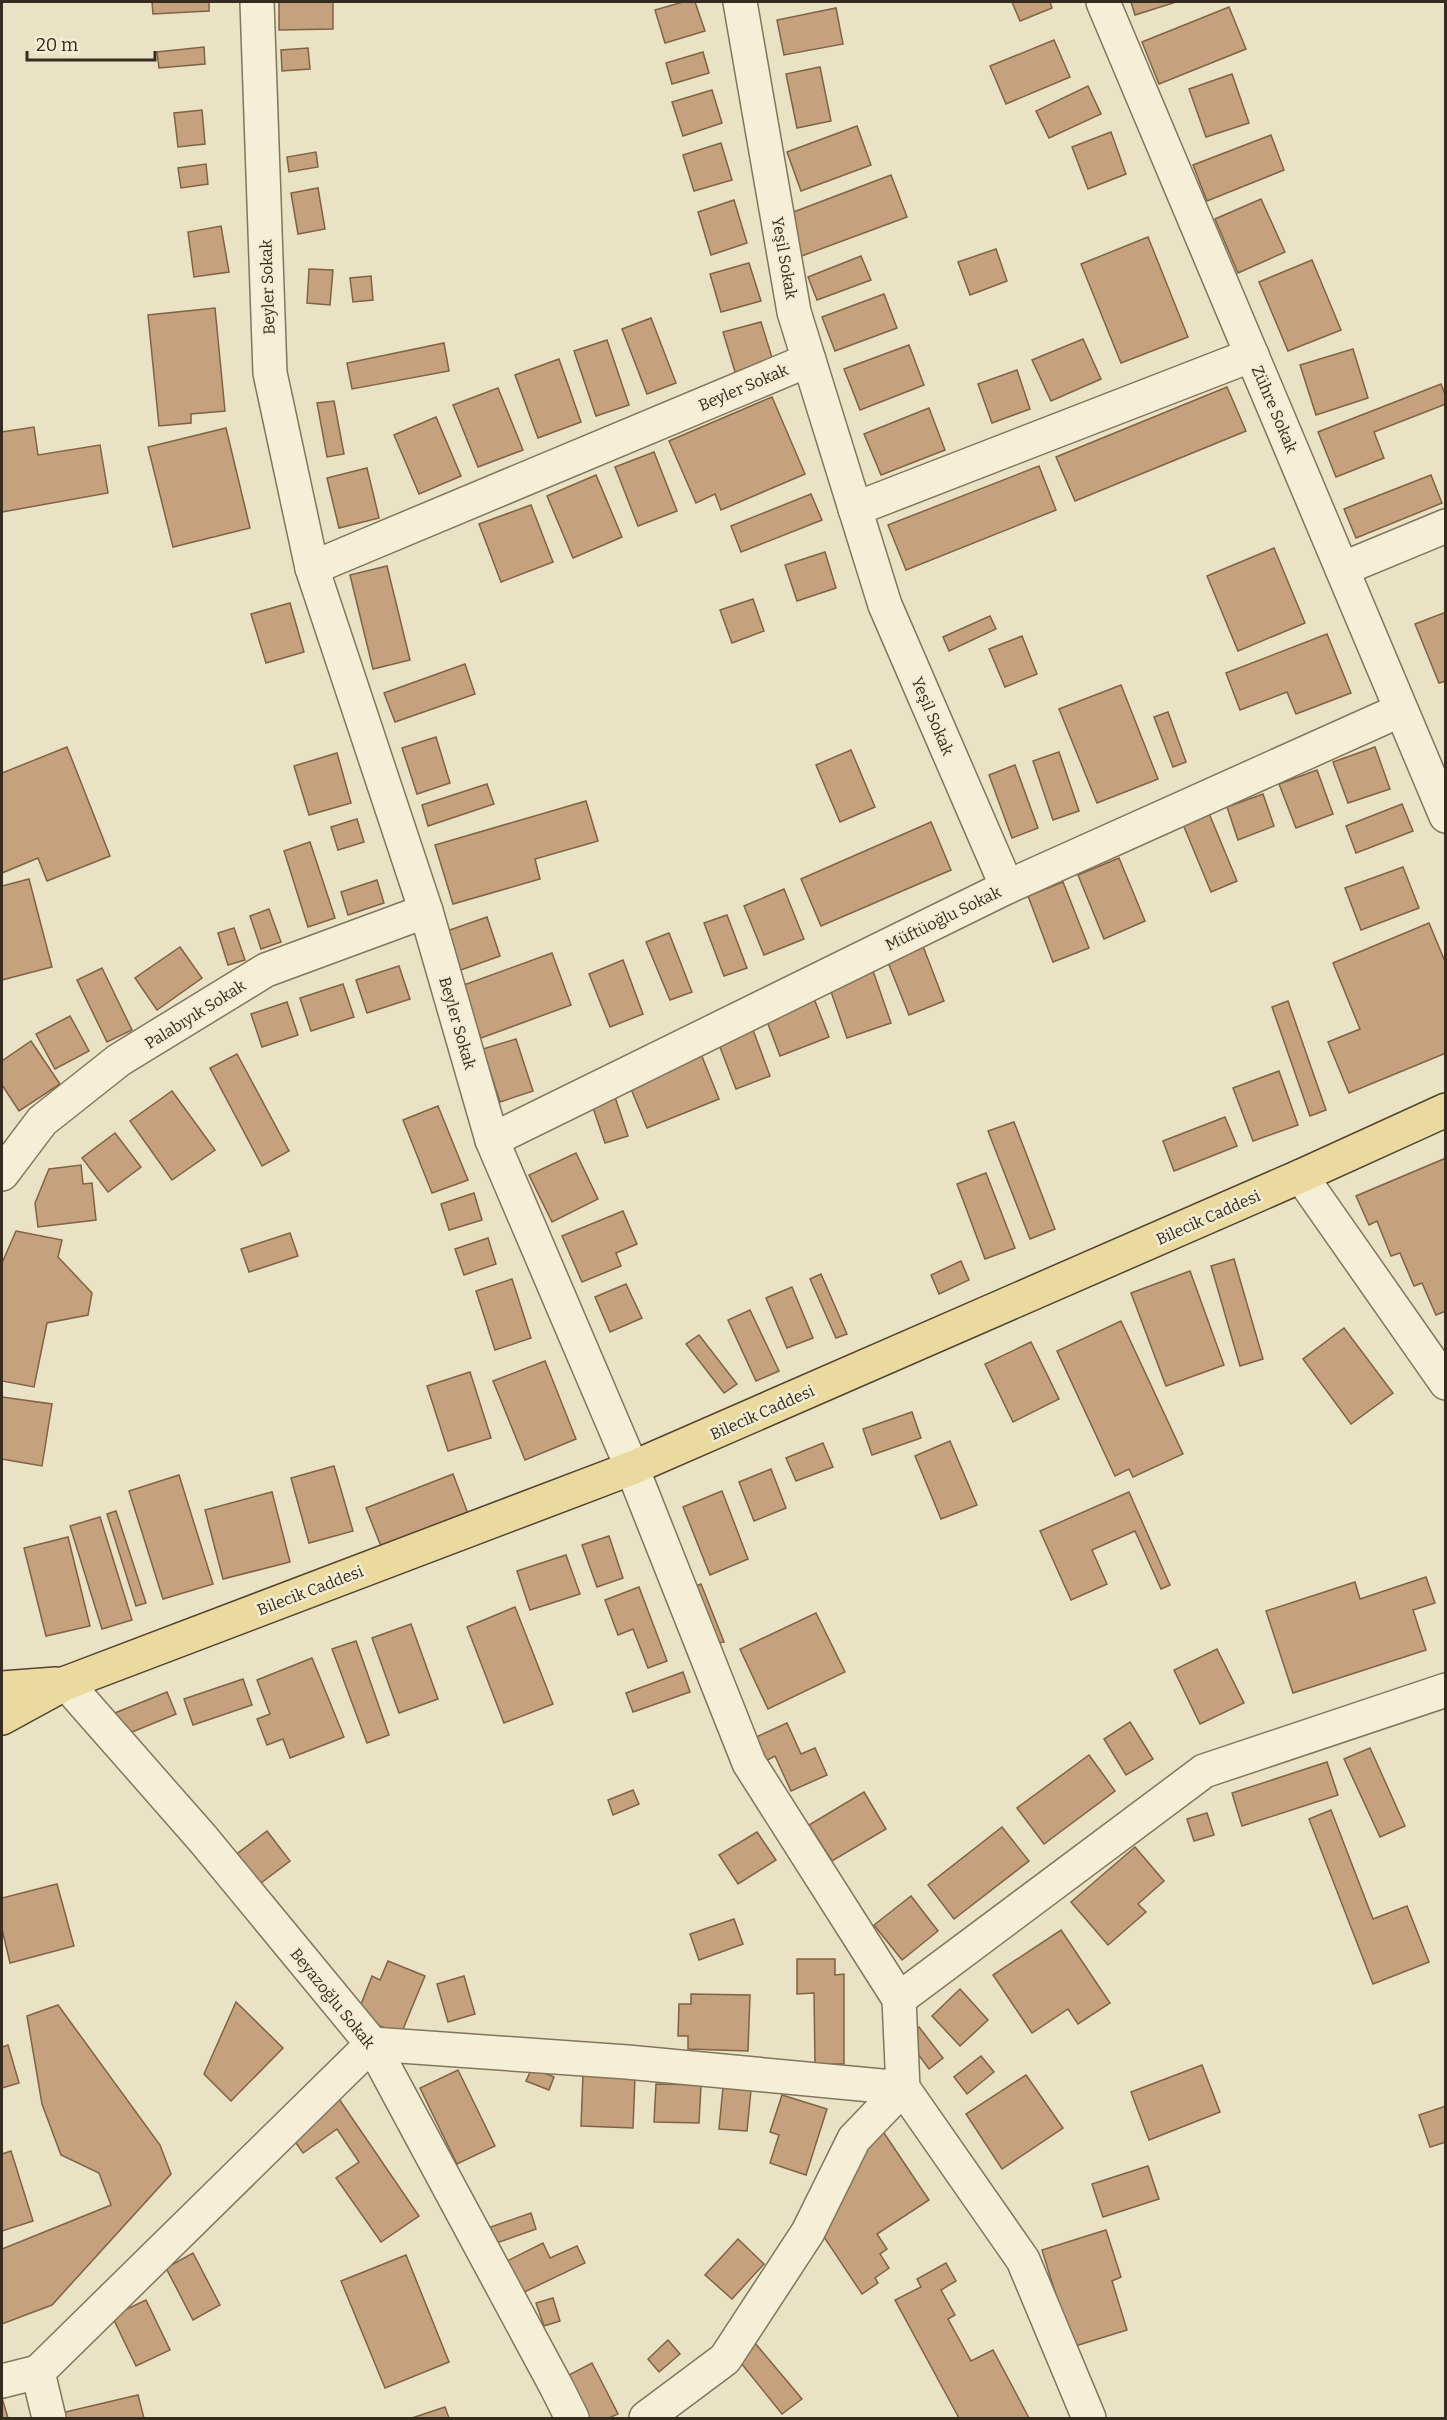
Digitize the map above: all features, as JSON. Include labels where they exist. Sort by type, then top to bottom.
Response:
[{"type":"main road","name":"Bilecik Caddesi","points":[[2,1718],[66,1683],[632,1468],[1301,1176],[1446,1110]]},
{"type":"main road","name":"Bilecik Caddesi","points":[[2,1688],[66,1683]]},
{"type":"street","name":"Beyler Sokak","points":[[256,2],[270,374],[312,568],[426,911],[492,1140],[632,1468],[749,1763],[899,1999]]},
{"type":"street","name":"Yeşil Sokak","points":[[740,2],[794,312],[885,605],[1007,887]]},
{"type":"street","name":"Zühre Sokak","points":[[1103,2],[1446,816]]},
{"type":"street","points":[[855,509],[1252,355]]},
{"type":"street","name":"Beyler Sokak","points":[[312,568],[809,360]]},
{"type":"street","points":[[1342,569],[1446,526]]},
{"type":"street","name":"Müftüoğlu Sokak","points":[[492,1140],[1007,887],[1401,710]]},
{"type":"street","name":"Palabıyık Sokak","points":[[2,1174],[42,1121],[119,1060],[266,970],[426,911]]},
{"type":"street","points":[[1301,1176],[1446,1383]]},
{"type":"street","name":"Beyazoğlu Sokak","points":[[66,1683],[203,1839],[372,2044],[572,2418]]},
{"type":"street","points":[[1089,2418],[1023,2260],[903,2088],[899,1999],[1203,1771],[1446,1690]]},
{"type":"street","points":[[2,2380],[38,2372],[372,2044],[627,2062],[903,2088]]},
{"type":"street","points":[[646,2418],[724,2359],[808,2232],[854,2139],[903,2088]]},
{"type":"street","points":[[38,2372],[49,2418]]},
{"type":"building","points":[[152,2],[209,2],[209,11],[153,14]]},
{"type":"building","points":[[279,2],[333,2],[333,29],[279,30]]},
{"type":"building","points":[[683,2],[695,2],[705,31],[665,43],[655,10]]},
{"type":"building","points":[[1012,2],[1050,2],[1052,8],[1020,21]]},
{"type":"building","points":[[1131,2],[1176,2],[1135,15]]},
{"type":"building","points":[[1229,7],[1246,49],[1159,84],[1142,42]]},
{"type":"building","points":[[836,8],[843,44],[784,55],[777,20]]},
{"type":"building","points":[[1054,40],[1070,77],[1006,104],[990,66]]},
{"type":"building","points":[[204,47],[205,64],[159,68],[157,52]]},
{"type":"building","points":[[308,48],[310,69],[282,71],[281,50]]},
{"type":"building","points":[[703,52],[709,73],[672,84],[666,63]]},
{"type":"building","points":[[820,67],[831,121],[797,128],[786,74]]},
{"type":"building","points":[[1232,74],[1249,123],[1206,137],[1189,89]]},
{"type":"building","points":[[1088,86],[1101,114],[1049,138],[1036,111]]},
{"type":"building","points":[[712,90],[722,123],[683,136],[672,102]]},
{"type":"building","points":[[202,110],[205,144],[178,147],[174,113]]},
{"type":"building","points":[[857,126],[871,165],[801,191],[787,152]]},
{"type":"building","points":[[1111,132],[1126,174],[1088,189],[1072,147]]},
{"type":"building","points":[[1271,135],[1284,170],[1207,201],[1193,165]]},
{"type":"building","points":[[721,143],[732,180],[694,191],[683,155]]},
{"type":"building","points":[[316,152],[318,167],[289,172],[287,157]]},
{"type":"building","points":[[206,164],[208,184],[181,188],[178,168]]},
{"type":"building","points":[[891,175],[907,217],[799,257],[783,216]]},
{"type":"building","points":[[318,188],[325,229],[298,234],[291,193]]},
{"type":"building","points":[[1261,199],[1285,252],[1238,273],[1215,219]]},
{"type":"building","points":[[734,200],[747,243],[711,255],[698,212]]},
{"type":"building","points":[[221,226],[229,272],[194,277],[188,232]]},
{"type":"building","points":[[1148,237],[1188,337],[1121,363],[1081,264]]},
{"type":"building","points":[[996,249],[1007,281],[970,295],[958,262]]},
{"type":"building","points":[[861,256],[871,280],[817,300],[808,277]]},
{"type":"building","points":[[1312,260],[1341,330],[1288,351],[1259,282]]},
{"type":"building","points":[[749,263],[761,301],[721,312],[710,274]]},
{"type":"building","points":[[309,269],[333,270],[330,305],[307,303]]},
{"type":"building","points":[[371,276],[373,300],[353,302],[350,278]]},
{"type":"building","points":[[884,294],[897,328],[835,351],[822,317]]},
{"type":"building","points":[[215,308],[225,411],[191,414],[191,423],[159,426],[148,315]]},
{"type":"building","points":[[651,318],[676,383],[647,394],[622,329]]},
{"type":"building","points":[[761,322],[774,364],[736,375],[723,332]]},
{"type":"building","points":[[1083,339],[1101,379],[1051,401],[1032,360]]},
{"type":"building","points":[[607,340],[629,405],[596,416],[574,351]]},
{"type":"building","points":[[444,343],[449,371],[352,389],[347,363]]},
{"type":"building","points":[[909,345],[924,385],[860,410],[844,369]]},
{"type":"building","points":[[1353,349],[1368,398],[1316,415],[1300,365]]},
{"type":"building","points":[[559,359],[581,422],[538,438],[515,375]]},
{"type":"building","points":[[1017,370],[1030,409],[992,423],[978,384]]},
{"type":"building","points":[[1441,384],[1446,404],[1374,432],[1384,458],[1336,477],[1318,432]]},
{"type":"building","points":[[1227,387],[1246,431],[1075,501],[1056,457]]},
{"type":"building","points":[[498,388],[523,450],[478,467],[453,405]]},
{"type":"building","points":[[772,397],[805,474],[721,510],[715,494],[696,503],[669,441]]},
{"type":"building","points":[[334,401],[344,454],[327,457],[317,403]]},
{"type":"building","points":[[929,408],[945,450],[881,475],[864,434]]},
{"type":"building","points":[[436,417],[461,476],[419,494],[394,435]]},
{"type":"building","points":[[34,427],[38,455],[100,445],[108,493],[2,512],[2,432]]},
{"type":"building","points":[[226,428],[250,528],[173,547],[148,447]]},
{"type":"building","points":[[654,452],[677,511],[638,526],[615,467]]},
{"type":"building","points":[[1039,466],[1056,510],[906,570],[888,525]]},
{"type":"building","points":[[367,468],[379,518],[339,528],[327,478]]},
{"type":"building","points":[[596,475],[622,537],[573,558],[547,496]]},
{"type":"building","points":[[1431,475],[1442,503],[1356,538],[1344,509]]},
{"type":"building","points":[[811,494],[822,520],[741,552],[731,526]]},
{"type":"building","points":[[531,505],[553,562],[501,582],[479,524]]},
{"type":"building","points":[[1274,548],[1305,623],[1238,651],[1207,576]]},
{"type":"building","points":[[825,552],[836,588],[797,601],[785,565]]},
{"type":"building","points":[[387,566],[410,660],[373,669],[350,575]]},
{"type":"building","points":[[753,599],[764,631],[732,643],[720,610]]},
{"type":"building","points":[[290,603],[304,652],[266,663],[251,614]]},
{"type":"building","points":[[1446,612],[1446,681],[1439,683],[1415,624]]},
{"type":"building","points":[[990,616],[996,629],[949,651],[943,637]]},
{"type":"building","points":[[1327,634],[1351,693],[1296,714],[1287,692],[1240,710],[1226,673]]},
{"type":"building","points":[[1022,636],[1037,674],[1005,687],[989,649]]},
{"type":"building","points":[[465,664],[475,694],[395,722],[384,693]]},
{"type":"building","points":[[1121,685],[1158,779],[1097,803],[1059,709]]},
{"type":"building","points":[[1168,712],[1186,762],[1173,767],[1154,717]]},
{"type":"building","points":[[436,737],[450,783],[417,794],[402,748]]},
{"type":"building","points":[[67,747],[110,856],[47,881],[38,858],[2,873],[2,773]]},
{"type":"building","points":[[1375,747],[1390,789],[1348,803],[1333,762]]},
{"type":"building","points":[[851,750],[875,807],[840,822],[816,765]]},
{"type":"building","points":[[1059,752],[1079,811],[1053,820],[1033,761]]},
{"type":"building","points":[[337,753],[351,803],[309,815],[294,766]]},
{"type":"building","points":[[1015,765],[1038,828],[1012,838],[989,775]]},
{"type":"building","points":[[1317,770],[1333,814],[1296,828],[1279,784]]},
{"type":"building","points":[[487,784],[494,804],[428,826],[422,805]]},
{"type":"building","points":[[1263,794],[1274,826],[1238,840],[1227,807]]},
{"type":"building","points":[[586,801],[598,841],[535,859],[540,879],[453,904],[435,845]]},
{"type":"building","points":[[1402,804],[1413,831],[1356,853],[1346,826]]},
{"type":"building","points":[[1208,811],[1237,881],[1211,892],[1182,822]]},
{"type":"building","points":[[357,819],[364,842],[338,850],[331,827]]},
{"type":"building","points":[[931,822],[951,870],[821,926],[801,879]]},
{"type":"building","points":[[310,842],[335,918],[308,927],[284,851]]},
{"type":"building","points":[[1119,858],[1145,921],[1104,939],[1078,875]]},
{"type":"building","points":[[1403,867],[1419,908],[1361,930],[1345,888]]},
{"type":"building","points":[[29,879],[52,967],[2,980],[2,886]]},
{"type":"building","points":[[377,880],[384,903],[348,915],[341,892]]},
{"type":"building","points":[[1063,882],[1089,948],[1053,962],[1028,896]]},
{"type":"building","points":[[784,889],[804,939],[764,955],[744,906]]},
{"type":"building","points":[[269,909],[281,942],[261,949],[250,916]]},
{"type":"building","points":[[727,915],[747,968],[724,976],[704,923]]},
{"type":"building","points":[[487,917],[500,956],[458,971],[444,932]]},
{"type":"building","points":[[1429,923],[1446,964],[1446,1053],[1349,1093],[1328,1042],[1360,1029],[1333,963]]},
{"type":"building","points":[[234,928],[245,960],[228,965],[218,933]]},
{"type":"building","points":[[669,933],[692,992],[670,1000],[646,942]]},
{"type":"building","points":[[921,941],[944,1001],[909,1015],[885,955]]},
{"type":"building","points":[[180,947],[202,978],[157,1010],[135,978]]},
{"type":"building","points":[[552,953],[571,1005],[481,1038],[461,986]]},
{"type":"building","points":[[623,960],[643,1014],[610,1027],[589,974]]},
{"type":"building","points":[[399,966],[410,999],[367,1013],[356,980]]},
{"type":"building","points":[[102,968],[132,1030],[107,1042],[77,980]]},
{"type":"building","points":[[872,968],[891,1023],[847,1038],[828,983]]},
{"type":"building","points":[[343,984],[354,1017],[311,1031],[300,998]]},
{"type":"building","points":[[813,996],[829,1037],[780,1056],[765,1016]]},
{"type":"building","points":[[1288,1001],[1326,1110],[1310,1116],[1272,1007]]},
{"type":"building","points":[[287,1002],[298,1035],[262,1047],[251,1014]]},
{"type":"building","points":[[70,1016],[89,1051],[55,1069],[36,1034]]},
{"type":"building","points":[[753,1030],[770,1076],[736,1089],[718,1042]]},
{"type":"building","points":[[516,1039],[533,1091],[500,1102],[483,1049]]},
{"type":"building","points":[[31,1041],[60,1084],[19,1111],[2,1085],[2,1061]]},
{"type":"building","points":[[237,1054],[289,1151],[262,1166],[210,1068]]},
{"type":"building","points":[[701,1054],[719,1099],[647,1128],[629,1084]]},
{"type":"building","points":[[1279,1071],[1298,1125],[1253,1141],[1233,1088]]},
{"type":"building","points":[[612,1088],[628,1136],[605,1143],[589,1096]]},
{"type":"building","points":[[172,1091],[215,1150],[172,1180],[130,1121]]},
{"type":"building","points":[[438,1106],[468,1180],[432,1193],[403,1120]]},
{"type":"building","points":[[1225,1117],[1237,1146],[1174,1171],[1163,1141]]},
{"type":"building","points":[[1014,1122],[1055,1229],[1030,1239],[988,1131]]},
{"type":"building","points":[[115,1133],[141,1167],[108,1192],[82,1158]]},
{"type":"building","points":[[576,1153],[598,1199],[552,1222],[529,1175]]},
{"type":"building","points":[[1446,1158],[1446,1311],[1436,1315],[1422,1283],[1414,1286],[1400,1253],[1391,1256],[1377,1221],[1369,1225],[1356,1196]]},
{"type":"building","points":[[81,1165],[83,1184],[92,1183],[96,1220],[38,1227],[35,1203],[49,1169]]},
{"type":"building","points":[[986,1173],[1015,1248],[985,1259],[957,1184]]},
{"type":"building","points":[[474,1193],[482,1220],[449,1230],[441,1204]]},
{"type":"building","points":[[623,1211],[637,1244],[616,1253],[621,1266],[582,1282],[562,1236]]},
{"type":"building","points":[[16,1231],[62,1240],[58,1257],[92,1293],[88,1315],[47,1323],[34,1387],[2,1381],[2,1263]]},
{"type":"building","points":[[290,1233],[298,1256],[249,1272],[241,1249]]},
{"type":"building","points":[[488,1238],[496,1264],[464,1275],[455,1249]]},
{"type":"building","points":[[1234,1259],[1263,1359],[1240,1366],[1211,1266]]},
{"type":"building","points":[[961,1261],[969,1280],[939,1294],[931,1275]]},
{"type":"building","points":[[1190,1271],[1224,1365],[1166,1386],[1131,1293]]},
{"type":"building","points":[[821,1274],[847,1334],[836,1338],[810,1279]]},
{"type":"building","points":[[512,1279],[531,1338],[495,1350],[476,1291]]},
{"type":"building","points":[[626,1284],[642,1318],[610,1332],[595,1297]]},
{"type":"building","points":[[792,1287],[813,1338],[787,1348],[766,1298]]},
{"type":"building","points":[[750,1310],[779,1371],[756,1381],[728,1320]]},
{"type":"building","points":[[1121,1321],[1183,1454],[1133,1477],[1129,1469],[1115,1476],[1057,1351]]},
{"type":"building","points":[[1344,1328],[1393,1393],[1351,1424],[1303,1359]]},
{"type":"building","points":[[699,1335],[737,1384],[724,1393],[686,1344]]},
{"type":"building","points":[[1031,1342],[1059,1399],[1013,1422],[985,1364]]},
{"type":"building","points":[[545,1361],[576,1439],[525,1460],[493,1381]]},
{"type":"building","points":[[470,1372],[491,1438],[448,1451],[427,1386]]},
{"type":"building","points":[[2,1397],[52,1404],[42,1466],[2,1459]]},
{"type":"building","points":[[912,1412],[921,1438],[872,1455],[863,1429]]},
{"type":"building","points":[[950,1441],[977,1505],[941,1519],[915,1456]]},
{"type":"building","points":[[823,1443],[833,1467],[796,1481],[786,1458]]},
{"type":"building","points":[[334,1466],[353,1531],[309,1543],[291,1478]]},
{"type":"building","points":[[771,1469],[786,1508],[754,1521],[739,1482]]},
{"type":"building","points":[[453,1474],[470,1519],[384,1554],[366,1508]]},
{"type":"building","points":[[179,1475],[213,1584],[163,1599],[129,1491]]},
{"type":"building","points":[[722,1491],[748,1559],[710,1575],[683,1507]]},
{"type":"building","points":[[272,1492],[290,1562],[223,1579],[205,1510]]},
{"type":"building","points":[[1129,1492],[1170,1585],[1161,1589],[1135,1531],[1092,1550],[1107,1584],[1071,1600],[1040,1531]]},
{"type":"building","points":[[116,1511],[146,1603],[136,1606],[107,1514]]},
{"type":"building","points":[[100,1517],[132,1620],[102,1629],[70,1526]]},
{"type":"building","points":[[609,1536],[623,1578],[597,1587],[582,1545]]},
{"type":"building","points":[[68,1537],[90,1626],[46,1636],[24,1548]]},
{"type":"building","points":[[566,1555],[580,1594],[530,1610],[517,1571]]},
{"type":"building","points":[[1426,1577],[1435,1603],[1413,1610],[1426,1650],[1293,1693],[1266,1611],[1355,1582],[1360,1599]]},
{"type":"building","points":[[701,1584],[724,1642],[718,1643],[696,1586]]},
{"type":"building","points":[[639,1587],[667,1661],[648,1668],[633,1629],[618,1635],[605,1600]]},
{"type":"building","points":[[515,1607],[553,1704],[504,1723],[467,1627]]},
{"type":"building","points":[[816,1613],[845,1672],[768,1709],[740,1649]]},
{"type":"building","points":[[411,1624],[438,1699],[399,1713],[372,1638]]},
{"type":"building","points":[[356,1641],[389,1735],[367,1743],[332,1649]]},
{"type":"building","points":[[1217,1649],[1244,1703],[1200,1724],[1174,1670]]},
{"type":"building","points":[[312,1658],[344,1737],[290,1758],[283,1739],[267,1745],[257,1719],[270,1714],[257,1680]]},
{"type":"building","points":[[683,1672],[690,1692],[633,1712],[626,1693]]},
{"type":"building","points":[[243,1679],[252,1705],[193,1725],[184,1699]]},
{"type":"building","points":[[167,1692],[176,1714],[120,1737],[110,1715]]},
{"type":"building","points":[[1130,1722],[1153,1759],[1126,1775],[1104,1739]]},
{"type":"building","points":[[787,1723],[801,1754],[815,1748],[827,1775],[791,1791],[775,1756],[764,1762],[754,1738]]},
{"type":"building","points":[[1370,1748],[1405,1826],[1380,1837],[1344,1759]]},
{"type":"building","points":[[1089,1755],[1115,1791],[1044,1844],[1017,1808]]},
{"type":"building","points":[[1327,1762],[1338,1795],[1242,1826],[1232,1793]]},
{"type":"building","points":[[633,1790],[639,1804],[613,1815],[608,1800]]},
{"type":"building","points":[[864,1792],[886,1829],[832,1861],[809,1825]]},
{"type":"building","points":[[1331,1810],[1373,1919],[1407,1906],[1429,1962],[1373,1984],[1309,1819]]},
{"type":"building","points":[[1207,1813],[1214,1835],[1194,1841],[1187,1819]]},
{"type":"building","points":[[1002,1827],[1029,1861],[954,1919],[928,1885]]},
{"type":"building","points":[[267,1831],[290,1861],[257,1886],[234,1856]]},
{"type":"building","points":[[757,1832],[776,1860],[738,1884],[719,1855]]},
{"type":"building","points":[[1135,1847],[1164,1881],[1138,1904],[1146,1912],[1108,1945],[1071,1902]]},
{"type":"building","points":[[57,1884],[74,1946],[10,1963],[2,1929],[2,1898]]},
{"type":"building","points":[[911,1896],[938,1931],[902,1960],[874,1925]]},
{"type":"building","points":[[734,1919],[743,1944],[699,1960],[690,1934]]},
{"type":"building","points":[[1061,1930],[1110,2003],[1078,2024],[1068,2009],[1032,2033],[993,1975]]},
{"type":"building","points":[[797,1959],[835,1959],[835,1975],[844,1974],[844,2064],[815,2064],[814,1993],[797,1994]]},
{"type":"building","points":[[388,1961],[425,1976],[401,2034],[356,2017],[372,1976],[380,1980]]},
{"type":"building","points":[[464,1976],[475,2014],[448,2022],[437,1984]]},
{"type":"building","points":[[960,1989],[988,2020],[960,2046],[932,2016]]},
{"type":"building","points":[[691,1994],[750,1995],[748,2051],[688,2049],[688,2036],[678,2036],[679,2004],[691,2004]]},
{"type":"building","points":[[236,2002],[283,2048],[231,2101],[204,2074]]},
{"type":"building","points":[[58,2005],[160,2145],[171,2174],[52,2305],[2,2324],[2,2249],[111,2205],[99,2173],[61,2155],[42,2104],[27,2016]]},
{"type":"building","points":[[919,2027],[943,2058],[929,2069],[906,2038]]},
{"type":"building","points":[[8,2045],[19,2083],[2,2088],[2,2047]]},
{"type":"building","points":[[981,2056],[994,2072],[967,2094],[954,2077]]},
{"type":"building","points":[[1202,2065],[1220,2112],[1149,2140],[1131,2092]]},
{"type":"building","points":[[532,2068],[554,2077],[549,2090],[526,2081]]},
{"type":"building","points":[[458,2070],[495,2146],[457,2164],[420,2088]]},
{"type":"building","points":[[583,2074],[635,2076],[633,2128],[581,2126]]},
{"type":"building","points":[[1026,2075],[1063,2128],[1002,2169],[966,2114]]},
{"type":"building","points":[[656,2084],[701,2085],[699,2123],[654,2122]]},
{"type":"building","points":[[723,2087],[751,2090],[747,2131],[719,2129]]},
{"type":"building","points":[[782,2095],[827,2109],[806,2175],[770,2163],[779,2135],[770,2132]]},
{"type":"building","points":[[339,2099],[419,2216],[381,2242],[336,2178],[359,2162],[337,2129],[303,2153],[289,2133]]},
{"type":"building","points":[[1446,2106],[1446,2142],[1430,2147],[1419,2115]]},
{"type":"building","points":[[882,2130],[929,2200],[877,2234],[887,2249],[880,2254],[889,2268],[875,2278],[878,2283],[862,2294],[820,2231],[857,2146]]},
{"type":"building","points":[[11,2151],[33,2221],[2,2231],[2,2154]]},
{"type":"building","points":[[1148,2166],[1159,2199],[1103,2217],[1092,2184]]},
{"type":"building","points":[[531,2213],[536,2229],[494,2244],[488,2228]]},
{"type":"building","points":[[1106,2230],[1121,2277],[1112,2281],[1127,2330],[1072,2347],[1042,2250]]},
{"type":"building","points":[[738,2239],[764,2264],[732,2299],[705,2275]]},
{"type":"building","points":[[543,2243],[550,2258],[577,2246],[585,2263],[518,2295],[503,2263]]},
{"type":"building","points":[[193,2253],[220,2305],[193,2320],[166,2268]]},
{"type":"building","points":[[406,2255],[449,2362],[385,2388],[341,2281]]},
{"type":"building","points":[[946,2263],[956,2281],[941,2290],[955,2315],[948,2319],[971,2361],[993,2350],[1029,2418],[959,2418],[895,2300],[921,2287],[917,2279]]},
{"type":"building","points":[[553,2298],[560,2321],[544,2326],[536,2303]]},
{"type":"building","points":[[146,2300],[170,2350],[136,2366],[112,2316]]},
{"type":"building","points":[[668,2340],[680,2354],[659,2372],[648,2359]]},
{"type":"building","points":[[755,2343],[802,2399],[782,2414],[737,2358]]},
{"type":"building","points":[[592,2363],[618,2414],[609,2418],[585,2418],[565,2377]]},
{"type":"building","points":[[138,2395],[144,2418],[62,2418],[61,2413]]},
{"type":"building","points":[[2,2398],[8,2418],[2,2418]]},
{"type":"building","points":[[445,2407],[449,2418],[412,2418]]}]
